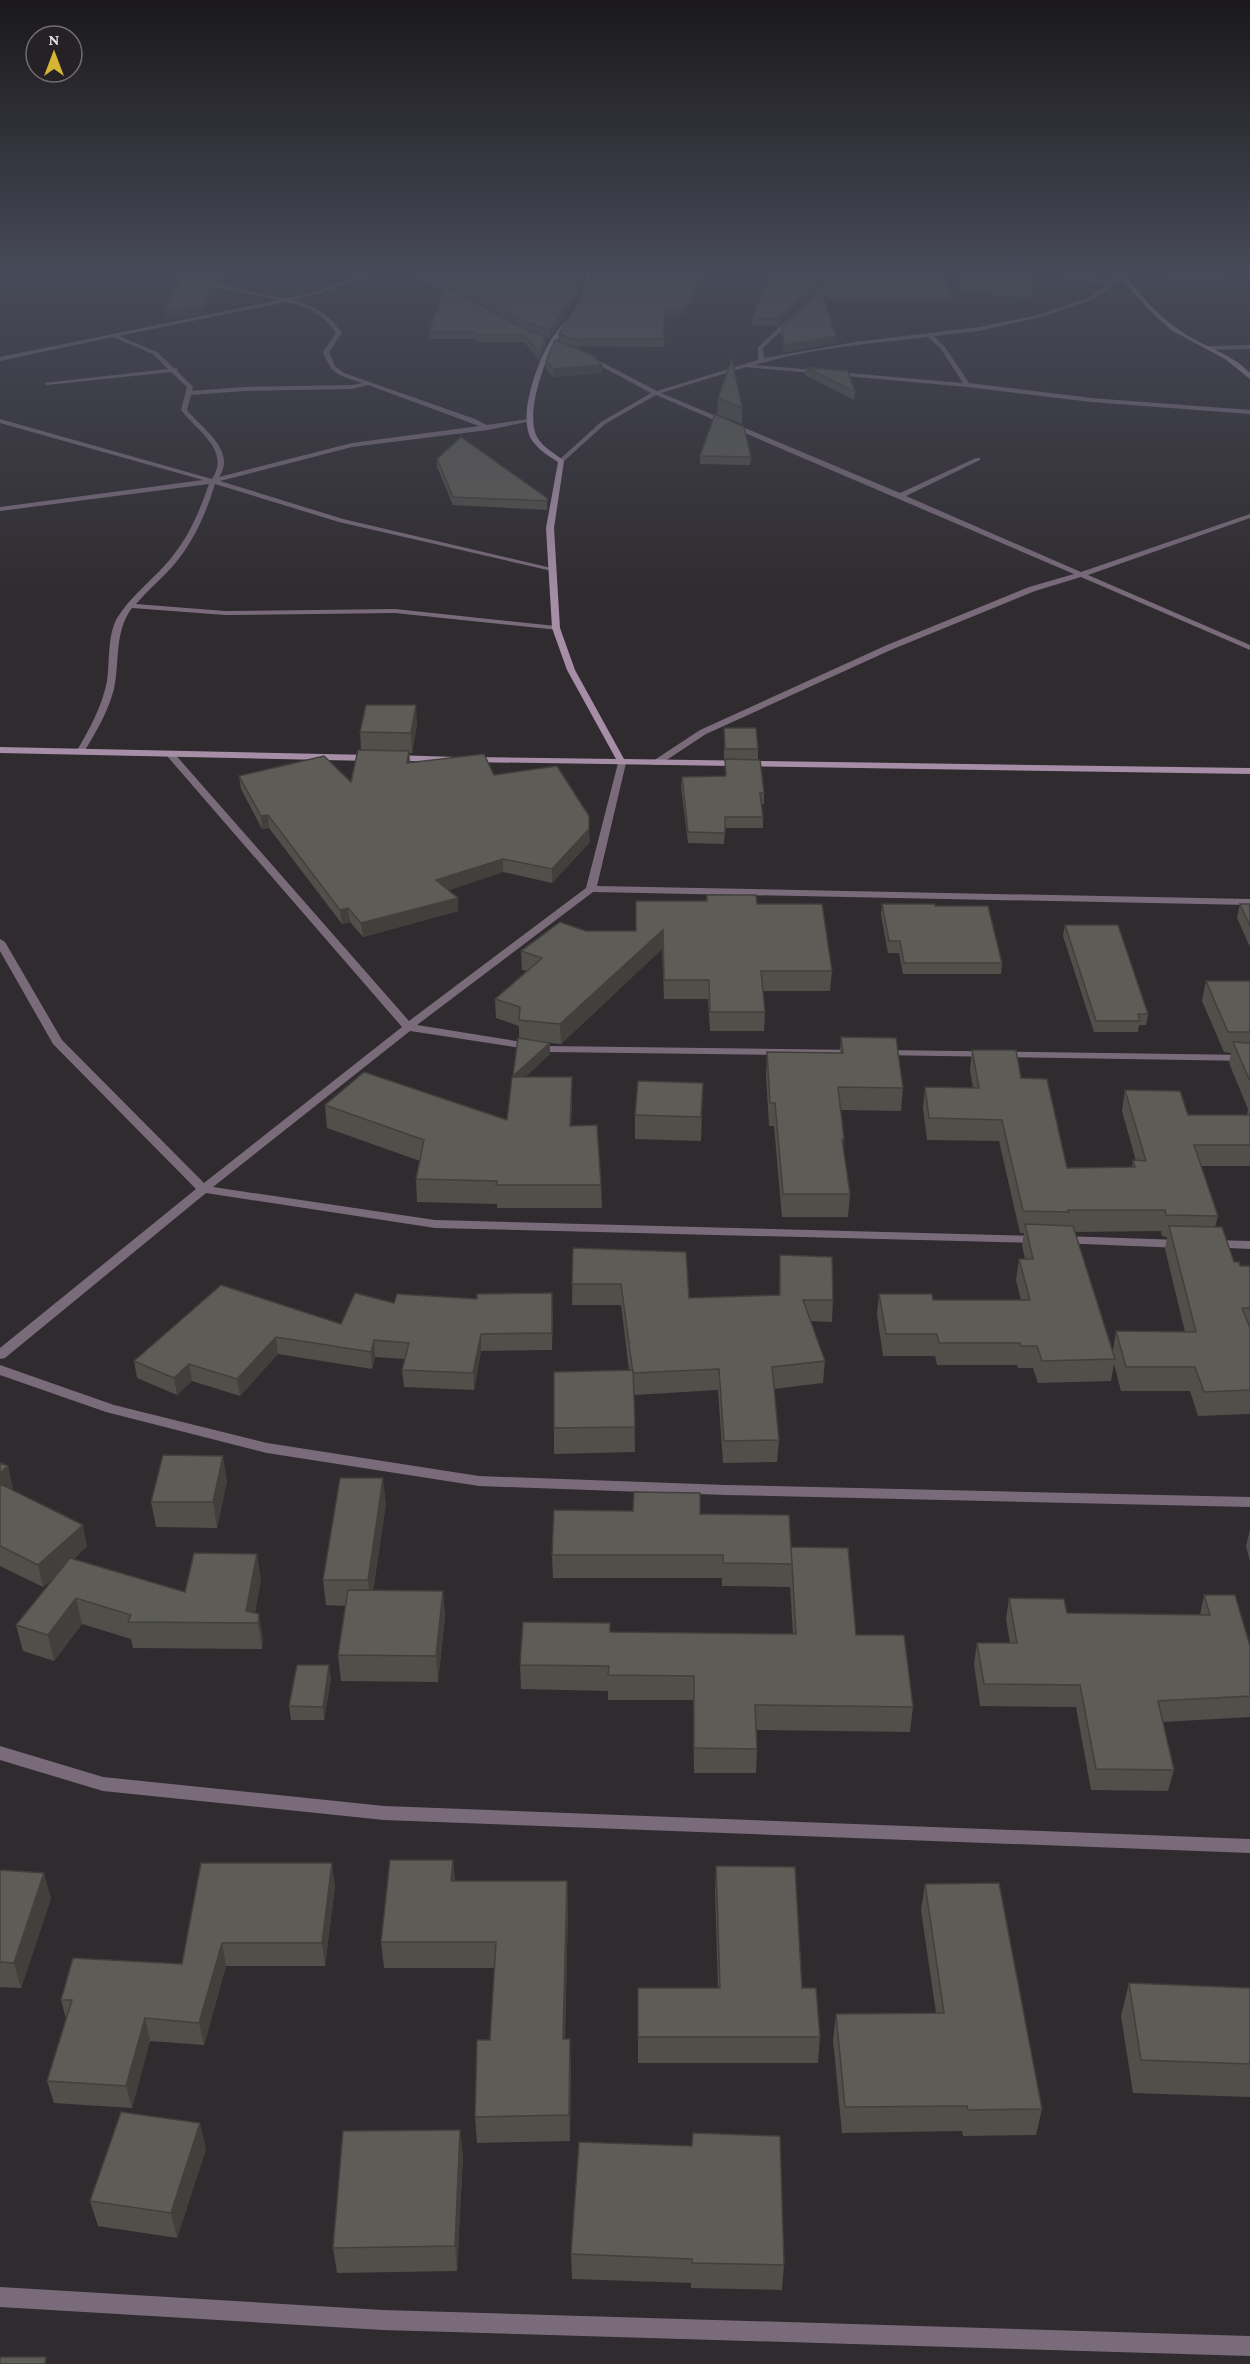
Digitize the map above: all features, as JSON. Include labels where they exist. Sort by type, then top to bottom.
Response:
[{"type":"street","points":[[47,383],[54,382]]},
{"type":"street","points":[[80,752],[97,724],[111,684],[116,628],[145,588],[170,564],[189,537],[205,510],[213,481],[222,469],[222,460],[216,444],[195,425],[184,410],[190,387],[186,382]]},
{"type":"street","points":[[537,382],[528,421],[533,436],[546,452],[561,461]]},
{"type":"street","points":[[637,382],[655,393],[900,496],[1250,648]]},
{"type":"street","points":[[591,889],[622,763],[571,670],[556,628],[550,528],[561,461],[603,423],[655,393],[690,382]]},
{"type":"street","points":[[931,382],[1091,399],[1250,412]]},
{"type":"street","points":[[189,393],[244,389],[336,388],[371,383],[473,420],[488,428]]},
{"type":"street","points":[[0,421],[213,481],[341,521],[552,569]]},
{"type":"street","points":[[0,509],[213,481],[352,444],[528,421]]},
{"type":"street","points":[[900,496],[978,459]]},
{"type":"street","points":[[656,763],[703,732],[890,647],[1032,589],[1080,575],[1250,516]]},
{"type":"street","points":[[132,606],[225,614],[395,611],[556,628]]},
{"type":"street","points":[[0,750],[622,763],[1250,771]]},
{"type":"street","points":[[170,754],[408,1027],[547,1049],[1250,1058]]},
{"type":"street","points":[[0,1355],[203,1189],[408,1027],[591,889],[1250,902]]},
{"type":"street","points":[[0,942],[57,1042],[203,1189],[435,1224],[1250,1245]]},
{"type":"street","points":[[0,1370],[111,1409],[267,1448],[479,1481],[726,1490],[1250,1502]]},
{"type":"street","points":[[0,1753],[104,1784],[384,1813],[1250,1846]]},
{"type":"street","points":[[0,2297],[383,2320],[1250,2346]]},
{"type":"building","points":[[724,382],[737,382],[742,408],[718,398]]},
{"type":"building","points":[[836,382],[852,382],[855,392]]},
{"type":"building","points":[[715,414],[744,427],[751,457],[700,456]]},
{"type":"building","points":[[461,437],[547,498],[547,501],[453,497],[437,459]]},
{"type":"building","points":[[366,705],[416,705],[411,733],[360,732]]},
{"type":"building","points":[[724,728],[756,728],[758,749],[725,749]]},
{"type":"building","points":[[358,750],[409,751],[407,763],[484,754],[494,775],[557,766],[589,816],[589,829],[552,869],[503,859],[436,880],[458,898],[361,923],[348,908],[340,910],[268,815],[261,816],[239,776],[324,756],[351,782]]},
{"type":"building","points":[[725,759],[760,760],[764,793],[760,793],[763,817],[725,817],[725,833],[688,832],[682,777],[726,776]]},
{"type":"building","points":[[707,895],[756,895],[757,904],[822,904],[832,971],[761,971],[765,1012],[710,1012],[709,980],[664,980],[663,930],[560,1024],[519,1020],[520,1007],[495,999],[542,958],[521,951],[560,922],[586,931],[636,931],[636,901],[707,901]]},
{"type":"building","points":[[882,904],[988,906],[1002,963],[904,963],[900,941],[889,941]]},
{"type":"building","points":[[1240,904],[1250,904],[1250,926]]},
{"type":"building","points":[[1065,925],[1118,925],[1148,1014],[1138,1014],[1140,1021],[1096,1021]]},
{"type":"building","points":[[1206,981],[1250,981],[1250,1032],[1228,1032]]},
{"type":"building","points":[[841,1037],[896,1038],[903,1088],[838,1087],[844,1139],[842,1139],[850,1194],[783,1194],[775,1103],[770,1103],[767,1052],[843,1053]]},
{"type":"building","points":[[518,1038],[550,1043],[513,1076]]},
{"type":"building","points":[[1233,1042],[1250,1043],[1250,1081]]},
{"type":"building","points":[[972,1050],[1016,1050],[1021,1078],[1047,1079],[1067,1168],[1135,1167],[1133,1160],[1146,1161],[1125,1090],[1180,1091],[1188,1115],[1250,1115],[1250,1145],[1194,1145],[1218,1216],[1166,1215],[1165,1210],[1023,1211],[1002,1120],[929,1118],[925,1087],[979,1088]]},
{"type":"building","points":[[364,1072],[507,1120],[512,1077],[572,1077],[570,1126],[597,1125],[601,1185],[496,1185],[497,1181],[416,1179],[424,1140],[325,1105]]},
{"type":"building","points":[[638,1081],[703,1083],[701,1117],[635,1115]]},
{"type":"building","points":[[1025,1224],[1073,1226],[1115,1359],[1042,1361],[1037,1346],[1021,1346],[1020,1343],[939,1343],[937,1334],[886,1334],[879,1294],[932,1294],[933,1300],[1030,1300],[1019,1259],[1033,1259]]},
{"type":"building","points":[[1169,1226],[1222,1227],[1234,1262],[1239,1262],[1240,1266],[1250,1266],[1250,1308],[1242,1308],[1250,1328],[1250,1390],[1204,1392],[1195,1367],[1126,1367],[1116,1331],[1196,1332]]},
{"type":"building","points":[[573,1248],[686,1252],[689,1298],[780,1295],[780,1255],[832,1257],[833,1300],[803,1300],[825,1361],[772,1367],[779,1440],[724,1441],[719,1369],[633,1373],[621,1284],[572,1284]]},
{"type":"building","points":[[221,1285],[341,1324],[355,1293],[394,1303],[397,1294],[477,1299],[477,1294],[552,1293],[552,1333],[481,1334],[473,1373],[402,1370],[409,1343],[374,1340],[371,1352],[276,1337],[237,1379],[189,1364],[174,1378],[134,1361]]},
{"type":"building","points":[[633,1370],[635,1427],[554,1428],[554,1372]]},
{"type":"building","points":[[163,1455],[223,1456],[213,1502],[151,1502]]},
{"type":"building","points":[[0,1463],[8,1466],[0,1473]]},
{"type":"building","points":[[340,1478],[383,1478],[368,1580],[323,1580]]},
{"type":"building","points":[[0,1484],[83,1525],[38,1565],[0,1546]]},
{"type":"building","points":[[634,1492],[700,1493],[700,1514],[789,1515],[792,1564],[723,1563],[723,1555],[552,1555],[554,1510],[633,1511]]},
{"type":"building","points":[[791,1547],[848,1548],[856,1635],[904,1635],[913,1707],[755,1705],[757,1749],[694,1748],[694,1676],[608,1675],[609,1666],[520,1665],[523,1622],[610,1623],[610,1632],[796,1634]]},
{"type":"building","points":[[194,1553],[257,1554],[246,1611],[259,1614],[258,1623],[128,1622],[131,1615],[76,1598],[48,1635],[16,1625],[70,1558],[185,1592]]},
{"type":"building","points":[[348,1590],[443,1591],[436,1656],[338,1655]]},
{"type":"building","points":[[1204,1595],[1235,1595],[1250,1646],[1250,1696],[1158,1701],[1174,1770],[1096,1769],[1080,1685],[984,1684],[977,1643],[1017,1643],[1009,1598],[1064,1599],[1067,1613],[1210,1615]]},
{"type":"building","points":[[297,1665],[329,1665],[323,1707],[289,1706]]},
{"type":"building","points":[[390,1860],[453,1860],[451,1881],[567,1881],[563,2039],[570,2039],[569,2115],[475,2117],[477,2040],[490,2040],[496,1942],[381,1942]]},
{"type":"building","points":[[201,1863],[332,1863],[322,1943],[222,1943],[199,2023],[145,2018],[126,2086],[47,2081],[72,2000],[61,2000],[73,1958],[182,1964]]},
{"type":"building","points":[[716,1866],[795,1867],[802,1988],[816,1988],[820,2037],[638,2037],[638,1988],[720,1988]]},
{"type":"building","points":[[0,1870],[44,1873],[14,1963],[0,1962]]},
{"type":"building","points":[[999,1883],[1042,2109],[968,2110],[967,2106],[845,2107],[836,2014],[944,2013],[925,1884]]},
{"type":"building","points":[[1129,1983],[1250,1988],[1250,2064],[1141,2060]]},
{"type":"building","points":[[121,2112],[200,2123],[171,2213],[90,2201]]},
{"type":"building","points":[[460,2130],[455,2246],[333,2248],[343,2131]]},
{"type":"building","points":[[693,2133],[780,2136],[784,2265],[692,2263],[692,2259],[571,2254],[579,2142],[692,2146]]},
{"type":"building","points":[[0,2357],[46,2357],[45,2364],[0,2364]]}]
